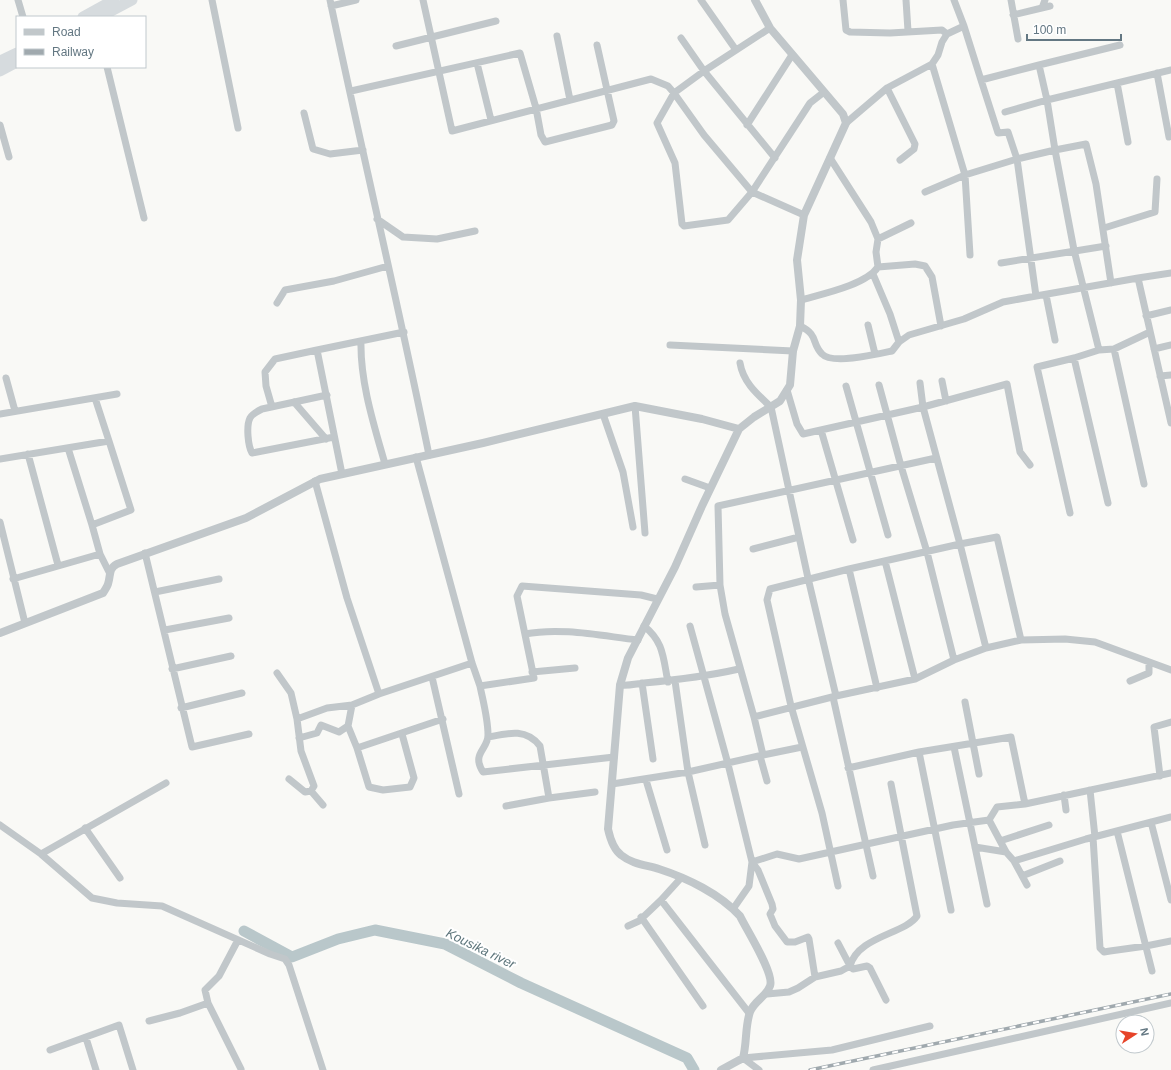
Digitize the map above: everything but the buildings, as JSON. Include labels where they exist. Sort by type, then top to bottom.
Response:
[{"type":"highway","points":[[92,16],[114,0]]},
{"type":"highway","points":[[92,16],[129,2]]},
{"type":"highway","points":[[1,57],[16,52]]},
{"type":"highway","points":[[0,72],[16,63]]},
{"type":"street","points":[[18,0],[23,16]]},
{"type":"street","points":[[212,0],[238,128]]},
{"type":"street","points":[[356,0],[330,3],[351,91],[377,219],[404,332],[429,454]]},
{"type":"street","points":[[423,0],[452,131],[651,79],[668,86],[704,135],[752,192],[804,215]]},
{"type":"street","points":[[701,0],[736,50]]},
{"type":"street","points":[[755,0],[770,28],[843,114],[846,123]]},
{"type":"street","points":[[843,0],[846,30],[872,33],[942,30],[947,34]]},
{"type":"street","points":[[906,0],[908,31]]},
{"type":"street","points":[[954,0],[964,26],[998,133],[1008,132],[1017,159],[1036,296]]},
{"type":"street","points":[[1011,0],[1018,39]]},
{"type":"street","points":[[1014,15],[1042,8],[1047,3]]},
{"type":"street","points":[[396,46],[431,36],[496,21]]},
{"type":"street","points":[[741,1059],[749,1013],[754,1004],[767,994],[771,984],[769,973],[740,916],[733,909],[694,883],[659,869],[634,863],[620,855],[612,843],[608,829],[620,685],[628,658],[675,567],[710,488],[739,429],[780,401],[790,385],[794,350],[800,326],[801,300],[798,260],[804,215],[846,123],[887,88],[932,64],[938,55],[942,42],[947,34],[964,26]]},
{"type":"street","points":[[770,28],[704,71],[674,93],[657,123],[675,163],[682,224],[684,226],[728,220],[752,192],[810,103],[824,92]]},
{"type":"street","points":[[557,36],[570,100]]},
{"type":"street","points":[[681,38],[704,71],[775,158]]},
{"type":"street","points":[[351,91],[439,73],[520,53],[536,108],[541,135],[545,142],[612,125],[614,121],[597,45]]},
{"type":"street","points":[[981,80],[1120,45]]},
{"type":"street","points":[[747,125],[792,55]]},
{"type":"street","points":[[477,63],[490,120]]},
{"type":"street","points":[[932,64],[965,175],[970,255]]},
{"type":"street","points":[[1039,65],[1047,100],[1074,250],[1099,350]]},
{"type":"street","points":[[107,68],[144,218]]},
{"type":"street","points":[[1005,112],[1047,100],[1171,70]]},
{"type":"street","points":[[1157,73],[1169,137]]},
{"type":"street","points":[[1117,83],[1128,142]]},
{"type":"street","points":[[887,88],[916,144],[914,149],[900,160]]},
{"type":"street","points":[[304,113],[313,149],[330,154],[363,150]]},
{"type":"street","points":[[0,125],[9,157]]},
{"type":"street","points":[[925,192],[965,175],[1017,159],[1086,144],[1096,184],[1104,228],[1111,283]]},
{"type":"street","points":[[801,300],[838,289],[873,274],[878,267],[876,252],[878,239],[871,222],[830,158]]},
{"type":"street","points":[[1104,228],[1155,212],[1157,179]]},
{"type":"street","points":[[377,219],[403,237],[437,239],[475,231]]},
{"type":"street","points":[[878,239],[911,223]]},
{"type":"street","points":[[1001,263],[1106,246]]},
{"type":"street","points":[[878,267],[915,264],[925,266],[932,277],[941,326]]},
{"type":"street","points":[[277,303],[285,290],[334,281],[388,266]]},
{"type":"street","points":[[800,326],[812,334],[821,354],[833,358],[860,358],[892,351],[899,342],[909,335],[964,319],[1003,302],[1171,273]]},
{"type":"street","points":[[873,274],[890,314],[899,342]]},
{"type":"street","points":[[1138,278],[1170,413],[1171,423]]},
{"type":"street","points":[[1046,295],[1055,340]]},
{"type":"street","points":[[1146,316],[1171,310]]},
{"type":"street","points":[[868,325],[875,354]]},
{"type":"street","points":[[272,407],[266,386],[265,372],[275,359],[404,332]]},
{"type":"street","points":[[1070,513],[1036,369],[1037,367],[1099,350],[1114,349],[1150,332]]},
{"type":"street","points":[[360,341],[360,357],[373,420],[385,464]]},
{"type":"street","points":[[1154,349],[1171,345]]},
{"type":"street","points":[[670,346],[794,350]]},
{"type":"street","points":[[1114,349],[1144,484]]},
{"type":"street","points":[[317,350],[342,474]]},
{"type":"street","points":[[1074,358],[1108,503]]},
{"type":"street","points":[[740,363],[741,373],[754,391],[771,406],[788,490],[835,697],[848,768],[873,876]]},
{"type":"street","points":[[1160,376],[1171,375]]},
{"type":"street","points":[[6,378],[15,411]]},
{"type":"street","points":[[942,381],[946,401]]},
{"type":"street","points":[[920,383],[923,407],[986,648]]},
{"type":"street","points":[[787,390],[797,424],[803,434],[923,407],[1007,384],[1020,452],[1030,466]]},
{"type":"street","points":[[879,385],[901,466],[927,552],[954,660]]},
{"type":"street","points":[[846,386],[888,536]]},
{"type":"street","points":[[0,414],[117,394]]},
{"type":"street","points":[[326,394],[262,409],[253,414],[249,419],[249,443],[252,453],[334,437]]},
{"type":"street","points":[[92,525],[131,510],[95,398]]},
{"type":"street","points":[[294,402],[326,439]]},
{"type":"street","points":[[0,633],[103,593],[108,584],[109,572],[113,566],[145,553],[246,518],[315,481],[635,406],[702,419],[739,429]]},
{"type":"street","points":[[635,406],[645,533]]},
{"type":"street","points":[[603,414],[623,472],[633,527]]},
{"type":"street","points":[[821,430],[853,540]]},
{"type":"street","points":[[0,459],[109,441]]},
{"type":"street","points":[[68,448],[100,554],[109,572]]},
{"type":"street","points":[[28,454],[58,565]]},
{"type":"street","points":[[416,458],[472,663],[480,686],[489,737],[478,756],[479,767],[483,772],[614,757]]},
{"type":"street","points":[[767,781],[754,717],[739,669],[725,614],[720,585],[718,506],[788,490],[870,474],[936,458]]},
{"type":"street","points":[[685,479],[710,488]]},
{"type":"street","points":[[315,481],[347,598],[379,694]]},
{"type":"street","points":[[0,522],[8,560],[25,623]]},
{"type":"street","points":[[753,549],[799,537]]},
{"type":"street","points":[[838,886],[822,814],[791,706],[767,600],[770,589],[849,568],[997,537],[1021,640]]},
{"type":"street","points":[[145,553],[165,630],[172,669],[192,747],[249,734]]},
{"type":"street","points":[[13,579],[100,554]]},
{"type":"street","points":[[0,562],[8,560]]},
{"type":"street","points":[[885,561],[915,679]]},
{"type":"street","points":[[849,568],[877,688]]},
{"type":"street","points":[[155,592],[219,579]]},
{"type":"street","points":[[696,587],[720,585]]},
{"type":"street","points":[[480,686],[534,678],[517,596],[522,586],[641,595],[657,600]]},
{"type":"street","points":[[165,630],[229,618]]},
{"type":"street","points":[[644,626],[655,635],[660,642],[671,681],[688,772],[705,845]]},
{"type":"street","points":[[690,626],[728,764],[752,862],[749,886],[733,909]]},
{"type":"street","points":[[525,634],[534,632],[567,632],[638,640]]},
{"type":"street","points":[[754,717],[791,706],[915,679],[954,660],[986,648],[1021,640],[1065,639],[1095,642],[1171,670]]},
{"type":"street","points":[[172,669],[231,656]]},
{"type":"street","points":[[1130,681],[1149,673],[1149,662]]},
{"type":"street","points":[[297,719],[327,708],[352,705],[379,694],[472,663]]},
{"type":"street","points":[[532,672],[575,668]]},
{"type":"street","points":[[620,685],[631,686],[642,683],[671,681],[739,669]]},
{"type":"street","points":[[277,673],[291,693],[297,719],[301,751],[314,786],[311,791]]},
{"type":"street","points":[[432,677],[443,719],[459,794]]},
{"type":"street","points":[[642,683],[653,759]]},
{"type":"street","points":[[182,708],[242,693]]},
{"type":"street","points":[[965,702],[979,774]]},
{"type":"street","points":[[352,705],[348,726],[358,748],[369,787],[383,790],[410,787],[414,778],[402,734]]},
{"type":"street","points":[[358,748],[443,719]]},
{"type":"street","points":[[1160,776],[1154,727],[1171,722]]},
{"type":"street","points":[[299,738],[317,734],[321,725],[338,732],[348,726]]},
{"type":"street","points":[[489,737],[521,732],[530,735],[540,746],[549,798]]},
{"type":"street","points":[[848,768],[919,752],[973,744],[997,738],[1011,737],[1025,804]]},
{"type":"street","points":[[612,784],[646,780],[688,772],[802,747]]},
{"type":"street","points":[[954,747],[987,904]]},
{"type":"street","points":[[919,752],[951,910]]},
{"type":"street","points":[[989,820],[997,807],[1025,804],[1171,773]]},
{"type":"street","points":[[289,779],[305,792],[311,791]]},
{"type":"street","points":[[646,780],[667,850]]},
{"type":"street","points":[[41,854],[166,783]]},
{"type":"street","points":[[767,994],[789,992],[815,977],[841,971],[850,966],[852,959],[864,947],[885,934],[913,921],[917,916],[891,784]]},
{"type":"street","points":[[1090,790],[1100,948],[1104,952],[1146,946],[1171,940]]},
{"type":"street","points":[[311,791],[323,805]]},
{"type":"street","points":[[506,806],[549,798],[595,792]]},
{"type":"street","points":[[1064,795],[1066,810]]},
{"type":"street","points":[[1014,861],[1171,816]]},
{"type":"street","points":[[752,862],[777,854],[799,859],[970,822],[989,820]]},
{"type":"street","points":[[989,820],[1006,852],[1014,861],[1027,885]]},
{"type":"street","points":[[1151,822],[1171,900]]},
{"type":"street","points":[[0,825],[41,854],[92,898],[117,903],[162,906],[285,959],[289,965],[323,1070]]},
{"type":"street","points":[[1000,841],[1049,825]]},
{"type":"street","points":[[85,828],[120,878]]},
{"type":"street","points":[[1117,831],[1152,971]]},
{"type":"street","points":[[975,847],[1006,852]]},
{"type":"street","points":[[1022,876],[1060,861]]},
{"type":"street","points":[[752,862],[758,870],[772,904],[773,909],[770,914],[779,933],[787,942],[795,942],[808,937],[815,977]]},
{"type":"street","points":[[628,926],[639,921],[641,917],[662,900],[681,878]]},
{"type":"street","points":[[662,900],[749,1013]]},
{"type":"street","points":[[641,917],[703,1006]]},
{"type":"street","points":[[238,940],[219,976],[205,990],[208,1003],[242,1070]]},
{"type":"street","points":[[838,943],[853,969],[867,966],[870,968],[886,1000]]},
{"type":"street","points":[[149,1021],[180,1013],[208,1003]]},
{"type":"street","points":[[873,1070],[1171,1003]]},
{"type":"street","points":[[50,1050],[119,1025],[133,1070]]},
{"type":"street","points":[[721,1070],[741,1059],[832,1050],[930,1026]]},
{"type":"street","points":[[86,1038],[96,1070]]},
{"type":"street","points":[[741,1059],[759,1070]]},
{"type":"waterway","name":"Kousika river","points":[[244,931],[292,957],[338,939],[375,930],[445,944],[521,983],[687,1058],[694,1070]]},
{"type":"railway","points":[[810,1070],[1171,994]]}]
